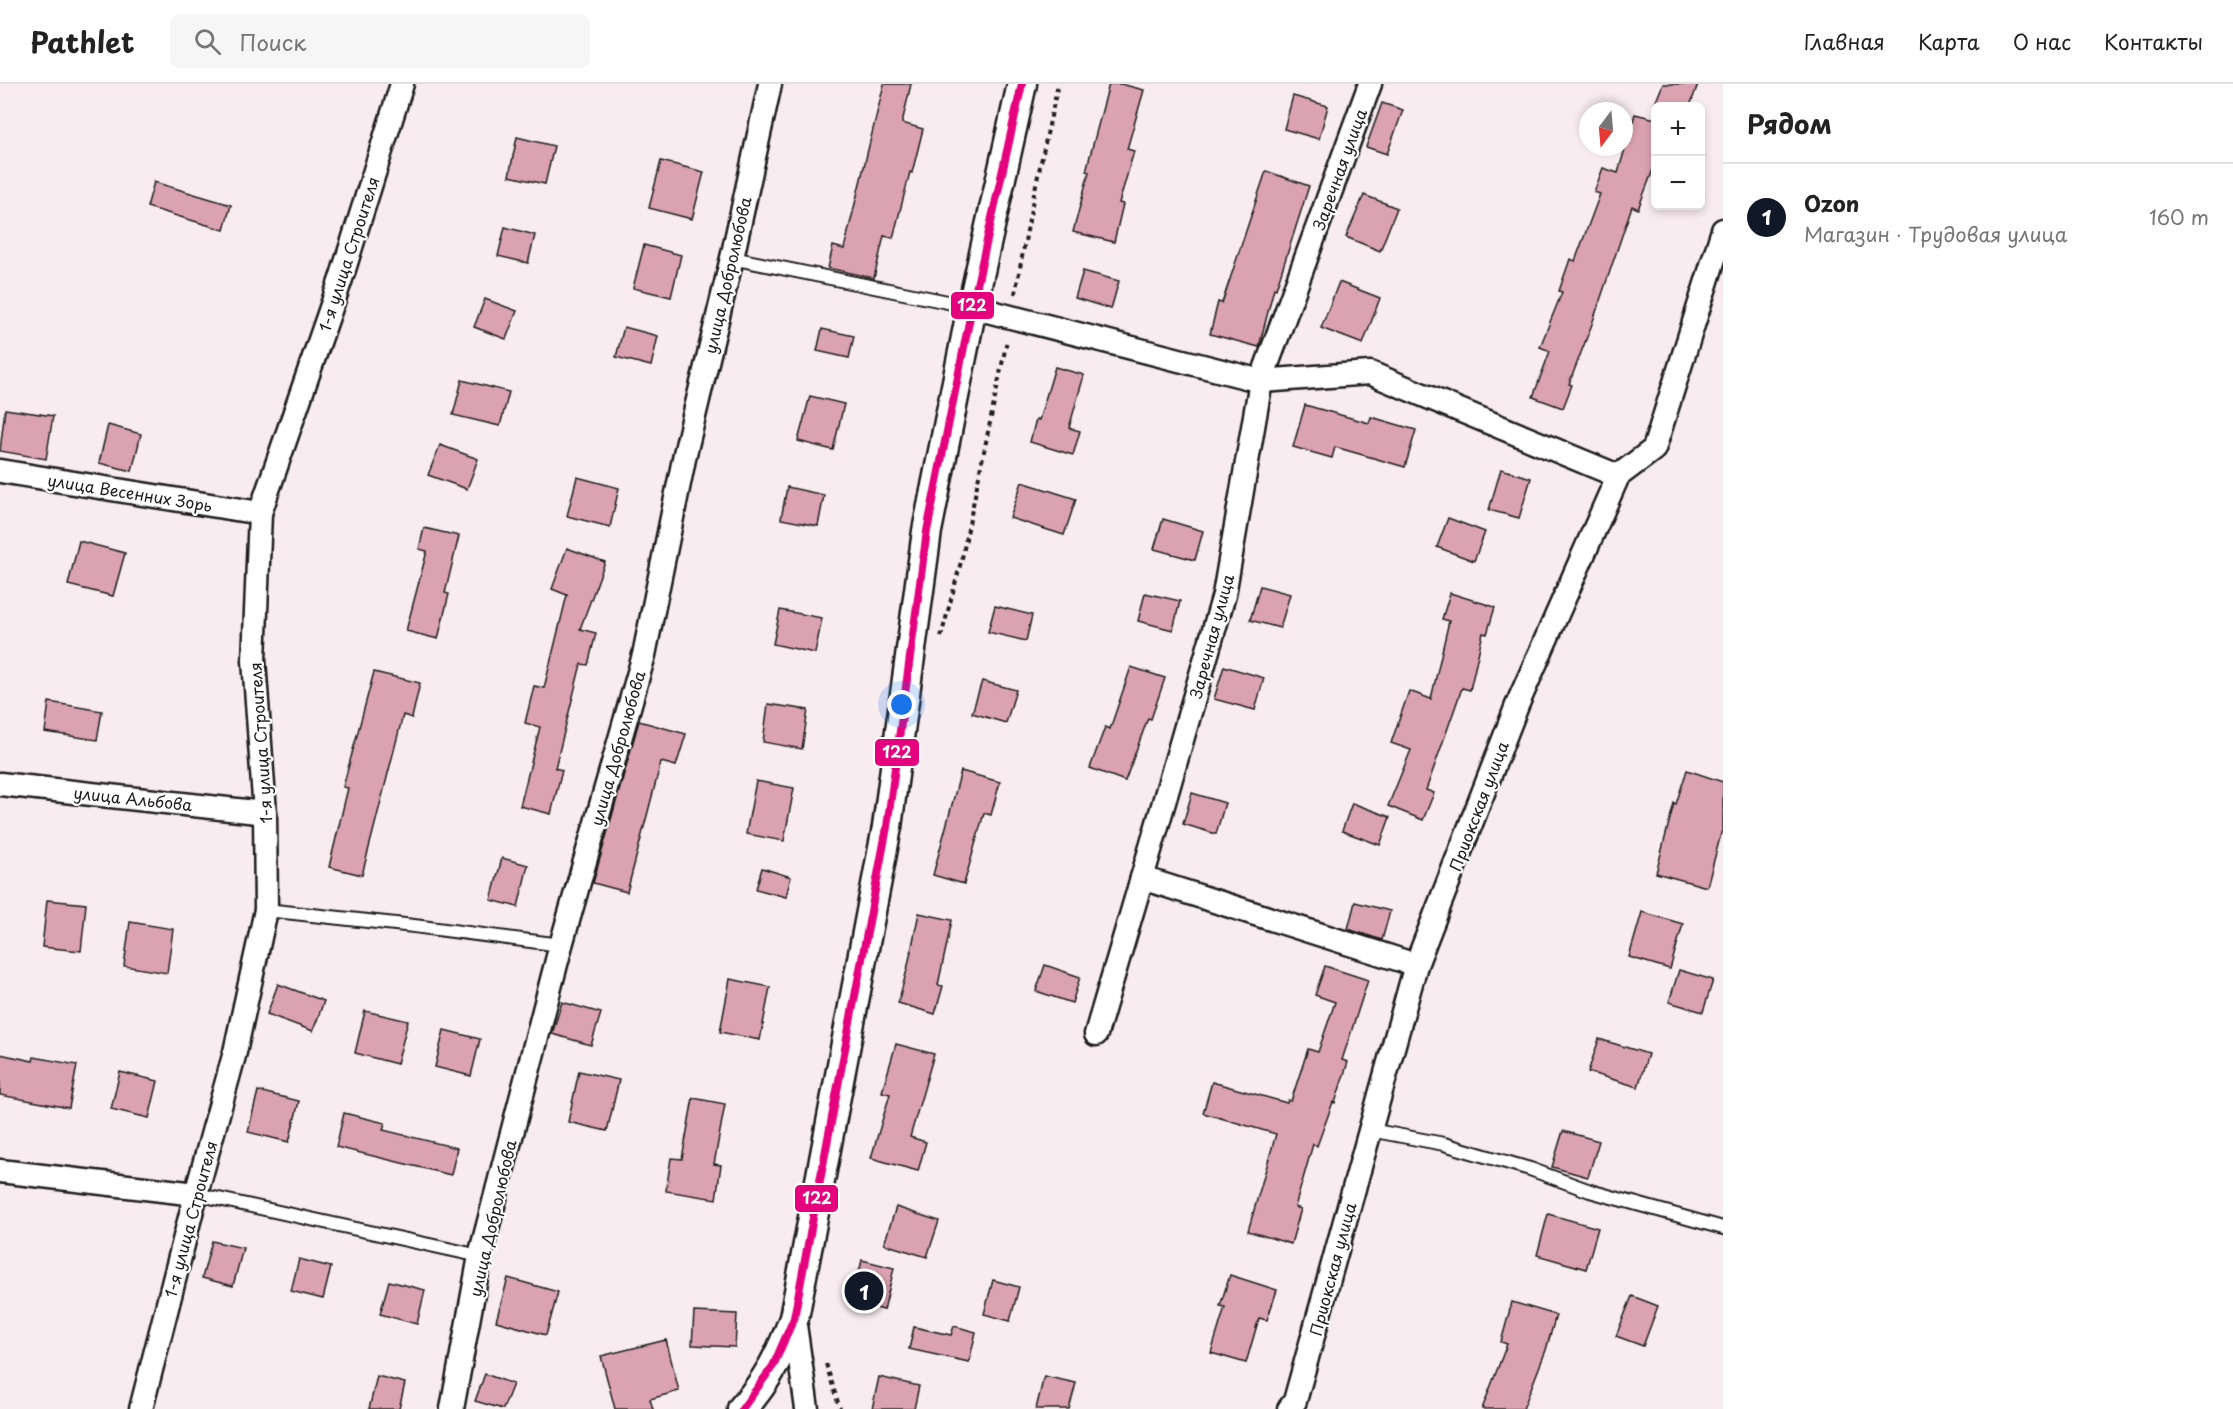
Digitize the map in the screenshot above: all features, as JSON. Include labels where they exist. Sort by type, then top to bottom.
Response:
[{"type":"street","name":"1-я улица Строителя","points":[[141,1409],[235,1052],[266,910],[266,813],[254,660],[260,513],[341,279],[402,84]]},
{"type":"street","name":"улица Добролюбова","points":[[452,1409],[480,1256],[561,945],[644,655],[685,454],[732,258],[770,84]]},
{"type":"street","points":[[742,1409],[761,1388],[774,1366],[794,1318],[887,827],[927,531],[972,307],[1022,84]]},
{"type":"street","name":"Заречная улица","points":[[1096,1034],[1224,595],[1261,381],[1370,84]]},
{"type":"street","name":"Приокская улица","points":[[1289,1409],[1295,1401],[1416,964],[1518,704],[1618,476],[1654,449],[1723,230]]},
{"type":"street","points":[[972,307],[1261,381],[1370,373],[1618,476]]},
{"type":"street","name":"улица Весенних Зорь","points":[[0,471],[260,513]]},
{"type":"street","name":"улица Альбова","points":[[0,784],[266,813]]},
{"type":"street","points":[[1142,878],[1416,964]]},
{"type":"street","points":[[0,1171],[196,1194]]},
{"type":"street","points":[[794,1318],[807,1409]]},
{"type":"lane","points":[[732,258],[972,307]]},
{"type":"lane","points":[[266,910],[561,945]]},
{"type":"lane","points":[[1370,1130],[1444,1144],[1530,1169],[1590,1191],[1723,1228]]},
{"type":"lane","points":[[196,1194],[480,1256]]},
{"type":"building","points":[[884,84],[911,84],[902,123],[923,129],[893,238],[884,236],[874,278],[828,268],[833,246],[844,249]]},
{"type":"building","points":[[1109,84],[1121,84],[1144,90],[1127,149],[1134,151],[1119,203],[1123,204],[1114,242],[1073,232]]},
{"type":"building","points":[[1663,84],[1698,84],[1691,102],[1656,102]]},
{"type":"building","points":[[1293,96],[1328,106],[1319,139],[1284,129]]},
{"type":"building","points":[[1382,103],[1403,110],[1387,154],[1366,147]]},
{"type":"building","points":[[1635,114],[1651,118],[1651,175],[1638,209],[1632,206],[1569,384],[1572,385],[1563,408],[1533,397],[1550,351],[1540,347],[1562,292],[1559,291],[1570,259],[1575,261],[1600,194],[1594,192],[1603,168],[1618,173],[1623,156],[1633,156]]},
{"type":"building","points":[[517,137],[554,146],[545,184],[509,176]]},
{"type":"building","points":[[661,161],[704,172],[692,219],[649,208]]},
{"type":"building","points":[[1266,171],[1309,186],[1276,289],[1274,288],[1259,347],[1210,334],[1218,302],[1222,303]]},
{"type":"building","points":[[154,182],[231,205],[224,230],[147,207]]},
{"type":"building","points":[[1364,195],[1397,208],[1380,251],[1346,237]]},
{"type":"building","points":[[505,227],[535,235],[528,263],[498,256]]},
{"type":"building","points":[[644,245],[681,255],[671,297],[633,288]]},
{"type":"building","points":[[1083,271],[1119,281],[1111,309],[1075,298]]},
{"type":"building","points":[[1339,282],[1380,298],[1363,344],[1321,328]]},
{"type":"building","points":[[485,299],[517,311],[506,339],[474,327]]},
{"type":"building","points":[[624,327],[658,336],[651,366],[616,357]]},
{"type":"building","points":[[822,329],[854,336],[849,358],[817,351]]},
{"type":"building","points":[[1055,367],[1084,375],[1069,428],[1080,431],[1073,455],[1030,442]]},
{"type":"building","points":[[462,380],[509,392],[500,426],[453,415]]},
{"type":"building","points":[[810,396],[844,404],[833,450],[798,441]]},
{"type":"building","points":[[1305,405],[1369,423],[1371,417],[1416,430],[1405,467],[1335,447],[1332,458],[1293,447]]},
{"type":"building","points":[[5,409],[53,416],[46,459],[0,451]]},
{"type":"building","points":[[108,425],[141,434],[132,471],[99,463]]},
{"type":"building","points":[[440,445],[478,459],[467,489],[428,475]]},
{"type":"building","points":[[1501,469],[1531,478],[1519,518],[1489,510]]},
{"type":"building","points":[[577,477],[619,488],[610,527],[567,516]]},
{"type":"building","points":[[1022,482],[1076,499],[1064,535],[1010,518]]},
{"type":"building","points":[[787,487],[824,495],[818,526],[781,519]]},
{"type":"building","points":[[1448,518],[1485,532],[1474,561],[1437,547]]},
{"type":"building","points":[[1163,519],[1203,531],[1195,560],[1154,549]]},
{"type":"building","points":[[424,528],[459,536],[445,593],[449,594],[438,639],[406,631],[427,551],[419,549]]},
{"type":"building","points":[[79,541],[125,553],[113,596],[68,585]]},
{"type":"building","points":[[567,548],[605,562],[580,629],[596,633],[588,665],[581,664],[555,768],[562,770],[551,814],[520,806],[540,727],[525,723],[534,686],[544,688],[567,595],[552,589]]},
{"type":"building","points":[[1260,586],[1290,594],[1280,628],[1250,620]]},
{"type":"building","points":[[1145,593],[1180,601],[1173,630],[1138,621]]},
{"type":"building","points":[[1450,593],[1495,607],[1487,634],[1483,633],[1470,690],[1462,688],[1426,790],[1434,793],[1423,820],[1388,806],[1411,750],[1391,743],[1409,691],[1431,699],[1449,621],[1442,619]]},
{"type":"building","points":[[995,606],[1032,615],[1026,641],[988,632]]},
{"type":"building","points":[[780,610],[822,618],[815,653],[773,644]]},
{"type":"building","points":[[1224,666],[1264,678],[1255,710],[1214,699]]},
{"type":"building","points":[[1131,667],[1165,678],[1125,781],[1090,768],[1105,727],[1110,729]]},
{"type":"building","points":[[374,672],[420,683],[412,718],[403,715],[362,875],[329,867],[348,788],[343,787]]},
{"type":"building","points":[[982,681],[1016,690],[1006,723],[972,713]]},
{"type":"building","points":[[49,702],[102,711],[97,740],[45,732]]},
{"type":"building","points":[[768,704],[808,710],[802,749],[763,742]]},
{"type":"building","points":[[639,721],[686,734],[676,766],[661,762],[627,892],[593,883]]},
{"type":"building","points":[[1687,770],[1723,782],[1723,826],[1707,887],[1656,873],[1674,803],[1676,804]]},
{"type":"building","points":[[961,771],[1000,782],[991,815],[984,813],[964,884],[933,875]]},
{"type":"building","points":[[756,781],[794,788],[784,841],[746,834]]},
{"type":"building","points":[[1192,793],[1225,803],[1216,834],[1183,824]]},
{"type":"building","points":[[1352,803],[1390,817],[1380,845],[1342,831]]},
{"type":"building","points":[[502,858],[528,865],[518,907],[491,900]]},
{"type":"building","points":[[762,868],[791,877],[786,897],[756,889]]},
{"type":"building","points":[[47,900],[86,904],[81,951],[42,947]]},
{"type":"building","points":[[1355,902],[1390,911],[1382,940],[1348,929]]},
{"type":"building","points":[[1642,912],[1683,924],[1670,969],[1629,957]]},
{"type":"building","points":[[919,913],[952,920],[938,985],[943,986],[935,1014],[898,1003]]},
{"type":"building","points":[[130,922],[173,929],[167,973],[124,966]]},
{"type":"building","points":[[1045,965],[1080,977],[1072,1003],[1036,991]]},
{"type":"building","points":[[1325,966],[1368,980],[1342,1060],[1348,1062],[1335,1103],[1333,1102],[1317,1146],[1313,1144],[1295,1207],[1301,1209],[1291,1244],[1248,1231],[1276,1134],[1203,1113],[1212,1082],[1287,1103],[1288,1100],[1291,1101],[1308,1049],[1318,1052],[1335,1002],[1315,995]]},
{"type":"building","points":[[1679,970],[1713,980],[1703,1012],[1669,1002]]},
{"type":"building","points":[[730,979],[770,987],[760,1040],[720,1032]]},
{"type":"building","points":[[278,984],[324,1001],[313,1031],[267,1014]]},
{"type":"building","points":[[562,1002],[601,1013],[591,1045],[552,1034]]},
{"type":"building","points":[[365,1011],[408,1021],[397,1064],[355,1053]]},
{"type":"building","points":[[444,1030],[480,1039],[471,1076],[435,1067]]},
{"type":"building","points":[[1599,1039],[1648,1054],[1638,1087],[1588,1072]]},
{"type":"building","points":[[896,1044],[934,1054],[910,1137],[926,1142],[918,1171],[871,1158],[890,1094],[882,1092]]},
{"type":"building","points":[[0,1054],[33,1061],[34,1057],[77,1065],[69,1108],[0,1095]]},
{"type":"building","points":[[579,1071],[619,1080],[607,1131],[568,1122]]},
{"type":"building","points":[[120,1072],[158,1081],[149,1118],[111,1109]]},
{"type":"building","points":[[258,1091],[299,1101],[289,1142],[248,1132]]},
{"type":"building","points":[[693,1098],[725,1104],[714,1164],[721,1165],[716,1199],[666,1191],[671,1158],[682,1159]]},
{"type":"building","points":[[344,1113],[385,1123],[383,1130],[457,1148],[451,1175],[336,1147]]},
{"type":"building","points":[[1563,1131],[1599,1141],[1588,1177],[1552,1167]]},
{"type":"building","points":[[896,1207],[939,1221],[927,1257],[884,1244]]},
{"type":"building","points":[[1548,1214],[1598,1228],[1586,1269],[1537,1255]]},
{"type":"building","points":[[212,1241],[243,1248],[233,1286],[202,1278]]},
{"type":"building","points":[[299,1259],[331,1267],[323,1299],[291,1291]]},
{"type":"building","points":[[862,1260],[894,1268],[884,1310],[852,1302]]},
{"type":"building","points":[[1230,1275],[1277,1290],[1267,1320],[1259,1318],[1246,1363],[1211,1353],[1225,1307],[1220,1306]]},
{"type":"building","points":[[508,1278],[558,1292],[546,1335],[496,1321]]},
{"type":"building","points":[[993,1280],[1019,1287],[1010,1321],[984,1314]]},
{"type":"building","points":[[389,1281],[425,1290],[417,1324],[380,1314]]},
{"type":"building","points":[[1632,1296],[1658,1306],[1643,1346],[1616,1336]]},
{"type":"building","points":[[1512,1302],[1556,1315],[1546,1350],[1523,1409],[1482,1409],[1507,1344],[1501,1342]]},
{"type":"building","points":[[694,1312],[737,1314],[735,1347],[692,1345]]},
{"type":"building","points":[[954,1326],[976,1332],[969,1362],[909,1349],[914,1327],[951,1335]]},
{"type":"building","points":[[666,1340],[679,1391],[650,1399],[653,1409],[615,1409],[601,1356]]},
{"type":"building","points":[[485,1374],[513,1384],[503,1409],[475,1401]]},
{"type":"building","points":[[377,1376],[405,1383],[399,1409],[369,1409]]},
{"type":"building","points":[[1044,1376],[1076,1383],[1069,1409],[1036,1409]]},
{"type":"building","points":[[879,1377],[919,1386],[914,1409],[872,1409]]},
{"type":"transit line","name":"122","points":[[742,1409],[773,1366],[794,1318],[887,827],[927,531],[972,307],[1022,84]]},
{"type":"place","name":"Ozon","points":[[864,1291]]}]
